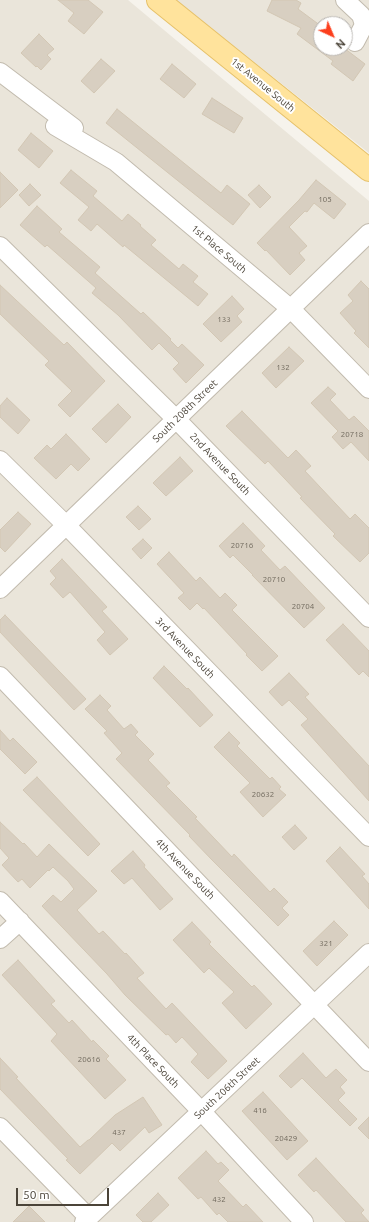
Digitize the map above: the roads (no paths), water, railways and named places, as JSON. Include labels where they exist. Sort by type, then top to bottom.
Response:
[{"type":"main road","name":"1st Avenue South","points":[[158,0],[369,170]]},
{"type":"street","points":[[345,0],[361,15],[364,25],[355,42]]},
{"type":"street","points":[[0,72],[77,130],[88,146]]},
{"type":"street","name":"1st Place South","points":[[55,126],[116,162],[291,309],[369,389]]},
{"type":"street","name":"South 208th Street","points":[[0,589],[177,420],[369,233]]},
{"type":"street","name":"2nd Avenue South","points":[[0,246],[177,420],[369,618]]},
{"type":"street","name":"3rd Avenue South","points":[[0,460],[66,525],[369,837]]},
{"type":"street","name":"4th Avenue South","points":[[0,676],[369,1062]]},
{"type":"street","name":"4th Place South","points":[[0,901],[202,1112],[304,1222]]},
{"type":"street","points":[[0,939],[20,921]]},
{"type":"street","name":"South 206th Street","points":[[87,1220],[369,952]]},
{"type":"street","points":[[0,1127],[87,1220]]}]
